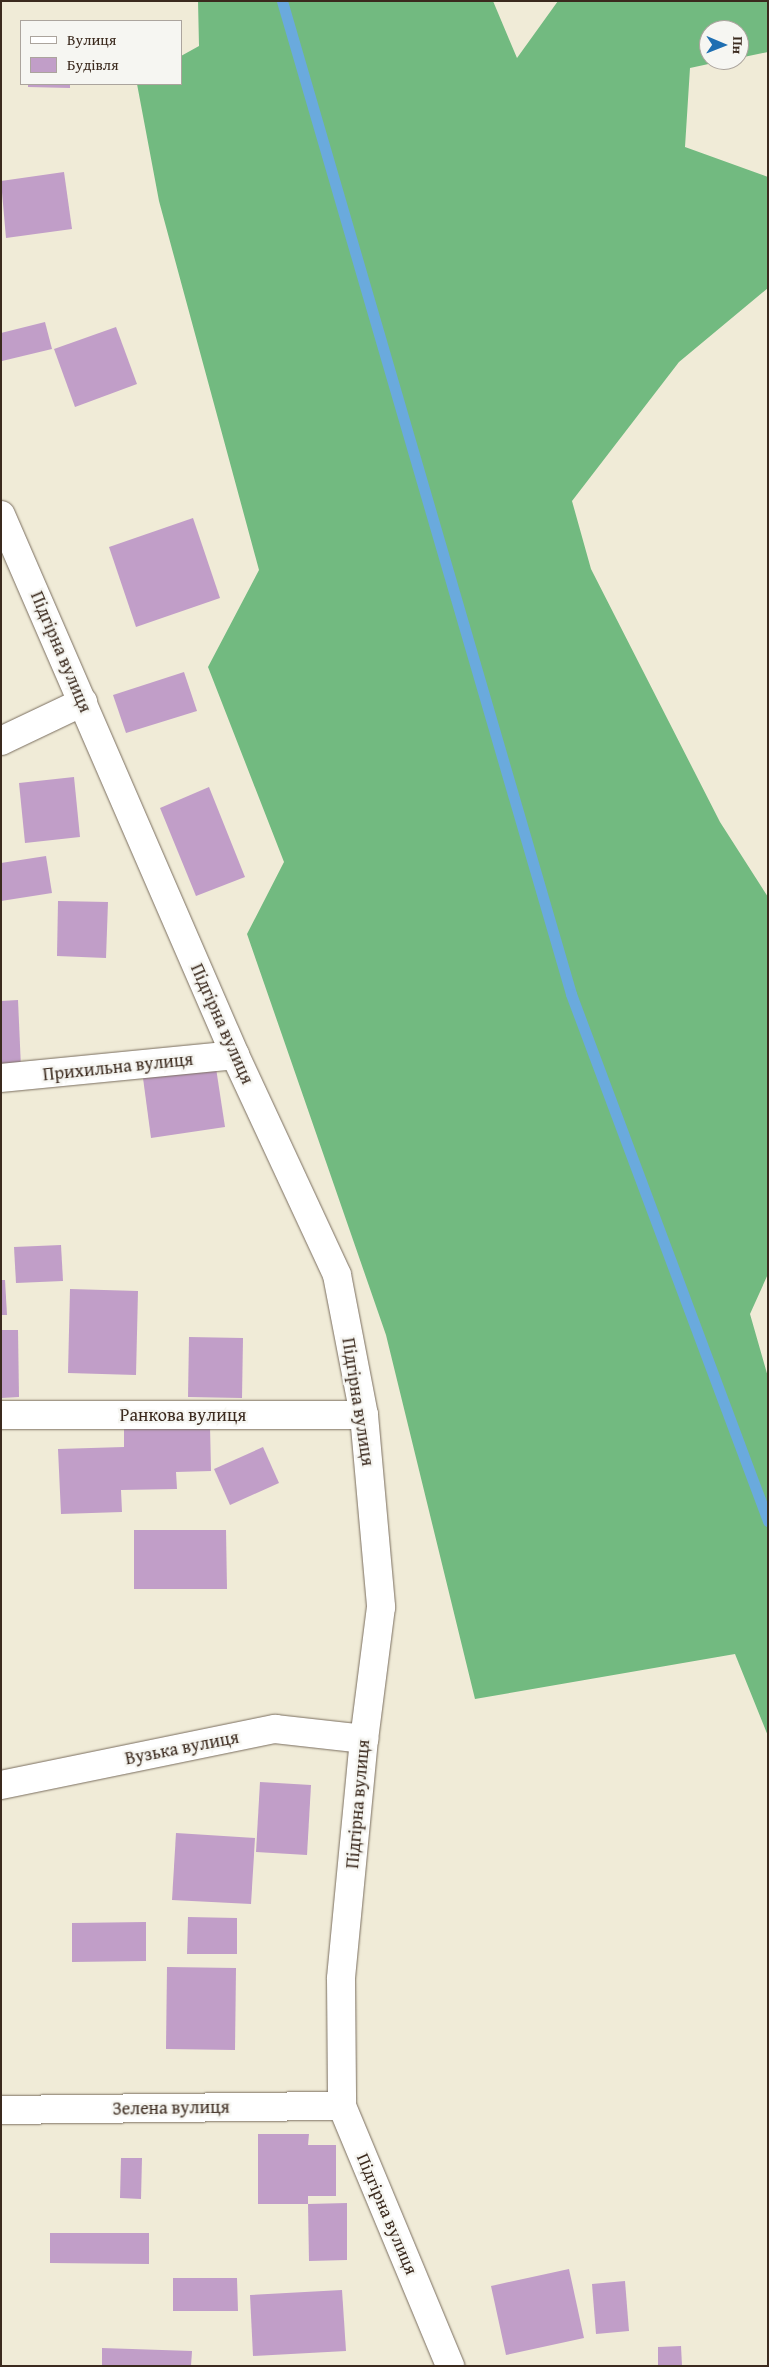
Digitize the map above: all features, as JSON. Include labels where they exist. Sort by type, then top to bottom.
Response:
[{"type":"street","name":"Підгірна вулиця","points":[[1,515],[235,1055],[337,1275],[364,1414],[381,1607],[364,1739],[341,1979],[342,2106],[450,2366]]},
{"type":"street","points":[[1,741],[83,702]]},
{"type":"street","name":"Прихильна вулиця","points":[[1,1078],[235,1055]]},
{"type":"street","name":"Ранкова вулиця","points":[[1,1415],[364,1414]]},
{"type":"street","name":"Вузька вулиця","points":[[1,1784],[275,1729],[364,1739]]},
{"type":"street","name":"Зелена вулиця","points":[[1,2110],[342,2106]]},
{"type":"green space","points":[[198,1],[493,1],[517,58],[558,1],[768,1],[768,52],[749,56],[749,20],[699,20],[699,66],[690,68],[685,147],[768,177],[768,288],[679,362],[572,501],[591,569],[720,822],[768,897],[768,1274],[750,1314],[768,1377],[768,1736],[735,1654],[475,1699],[386,1335],[247,934],[284,862],[208,667],[259,570],[159,201],[137,85],[182,85],[182,55],[199,46]]},
{"type":"building","points":[[28,85],[70,85],[70,88],[28,87]]},
{"type":"building","points":[[64,172],[72,229],[6,238],[1,181]]},
{"type":"building","points":[[45,322],[52,349],[2,361],[1,333]]},
{"type":"building","points":[[116,327],[137,384],[75,407],[54,349]]},
{"type":"building","points":[[193,518],[220,598],[136,627],[109,547]]},
{"type":"building","points":[[184,672],[197,711],[126,733],[113,695]]},
{"type":"building","points":[[74,777],[80,837],[25,843],[19,783]]},
{"type":"building","points":[[209,787],[245,877],[196,896],[160,808]]},
{"type":"building","points":[[46,856],[52,893],[1,901],[1,863]]},
{"type":"building","points":[[58,901],[108,902],[106,958],[57,956]]},
{"type":"building","points":[[18,1000],[21,1068],[1,1069],[1,1001]]},
{"type":"building","points":[[216,1068],[225,1127],[151,1138],[143,1078]]},
{"type":"building","points":[[61,1245],[63,1281],[16,1283],[14,1247]]},
{"type":"building","points":[[1,1280],[5,1280],[7,1315],[1,1315]]},
{"type":"building","points":[[70,1289],[138,1291],[136,1375],[68,1373]]},
{"type":"building","points":[[1,1330],[18,1330],[19,1397],[1,1398]]},
{"type":"building","points":[[189,1337],[243,1338],[242,1398],[188,1397]]},
{"type":"building","points":[[210,1426],[211,1471],[176,1472],[177,1489],[121,1490],[122,1512],[61,1514],[58,1449],[124,1447],[124,1429]]},
{"type":"building","points":[[263,1447],[279,1483],[230,1505],[214,1469]]},
{"type":"building","points":[[134,1530],[226,1530],[227,1589],[134,1589]]},
{"type":"building","points":[[260,1782],[311,1785],[307,1855],[256,1852]]},
{"type":"building","points":[[176,1833],[255,1838],[251,1904],[172,1900]]},
{"type":"building","points":[[188,1917],[237,1918],[237,1954],[187,1954]]},
{"type":"building","points":[[146,1922],[146,1961],[72,1962],[72,1923]]},
{"type":"building","points":[[167,1967],[236,1968],[235,2050],[166,2049]]},
{"type":"building","points":[[258,2134],[309,2134],[308,2145],[336,2145],[336,2196],[308,2196],[308,2204],[258,2204]]},
{"type":"building","points":[[121,2158],[142,2158],[141,2199],[120,2198]]},
{"type":"building","points":[[347,2203],[347,2260],[309,2261],[308,2204]]},
{"type":"building","points":[[50,2233],[149,2233],[149,2264],[50,2263]]},
{"type":"building","points":[[569,2269],[584,2338],[506,2355],[491,2286]]},
{"type":"building","points":[[173,2278],[237,2278],[238,2311],[173,2311]]},
{"type":"building","points":[[625,2281],[629,2331],[596,2334],[592,2284]]},
{"type":"building","points":[[342,2290],[346,2351],[253,2356],[250,2295]]},
{"type":"building","points":[[681,2346],[682,2366],[658,2366],[658,2347]]},
{"type":"building","points":[[102,2348],[192,2351],[191,2366],[102,2366]]},
{"type":"waterway","points":[[282,1],[571,994],[768,1521]]}]
